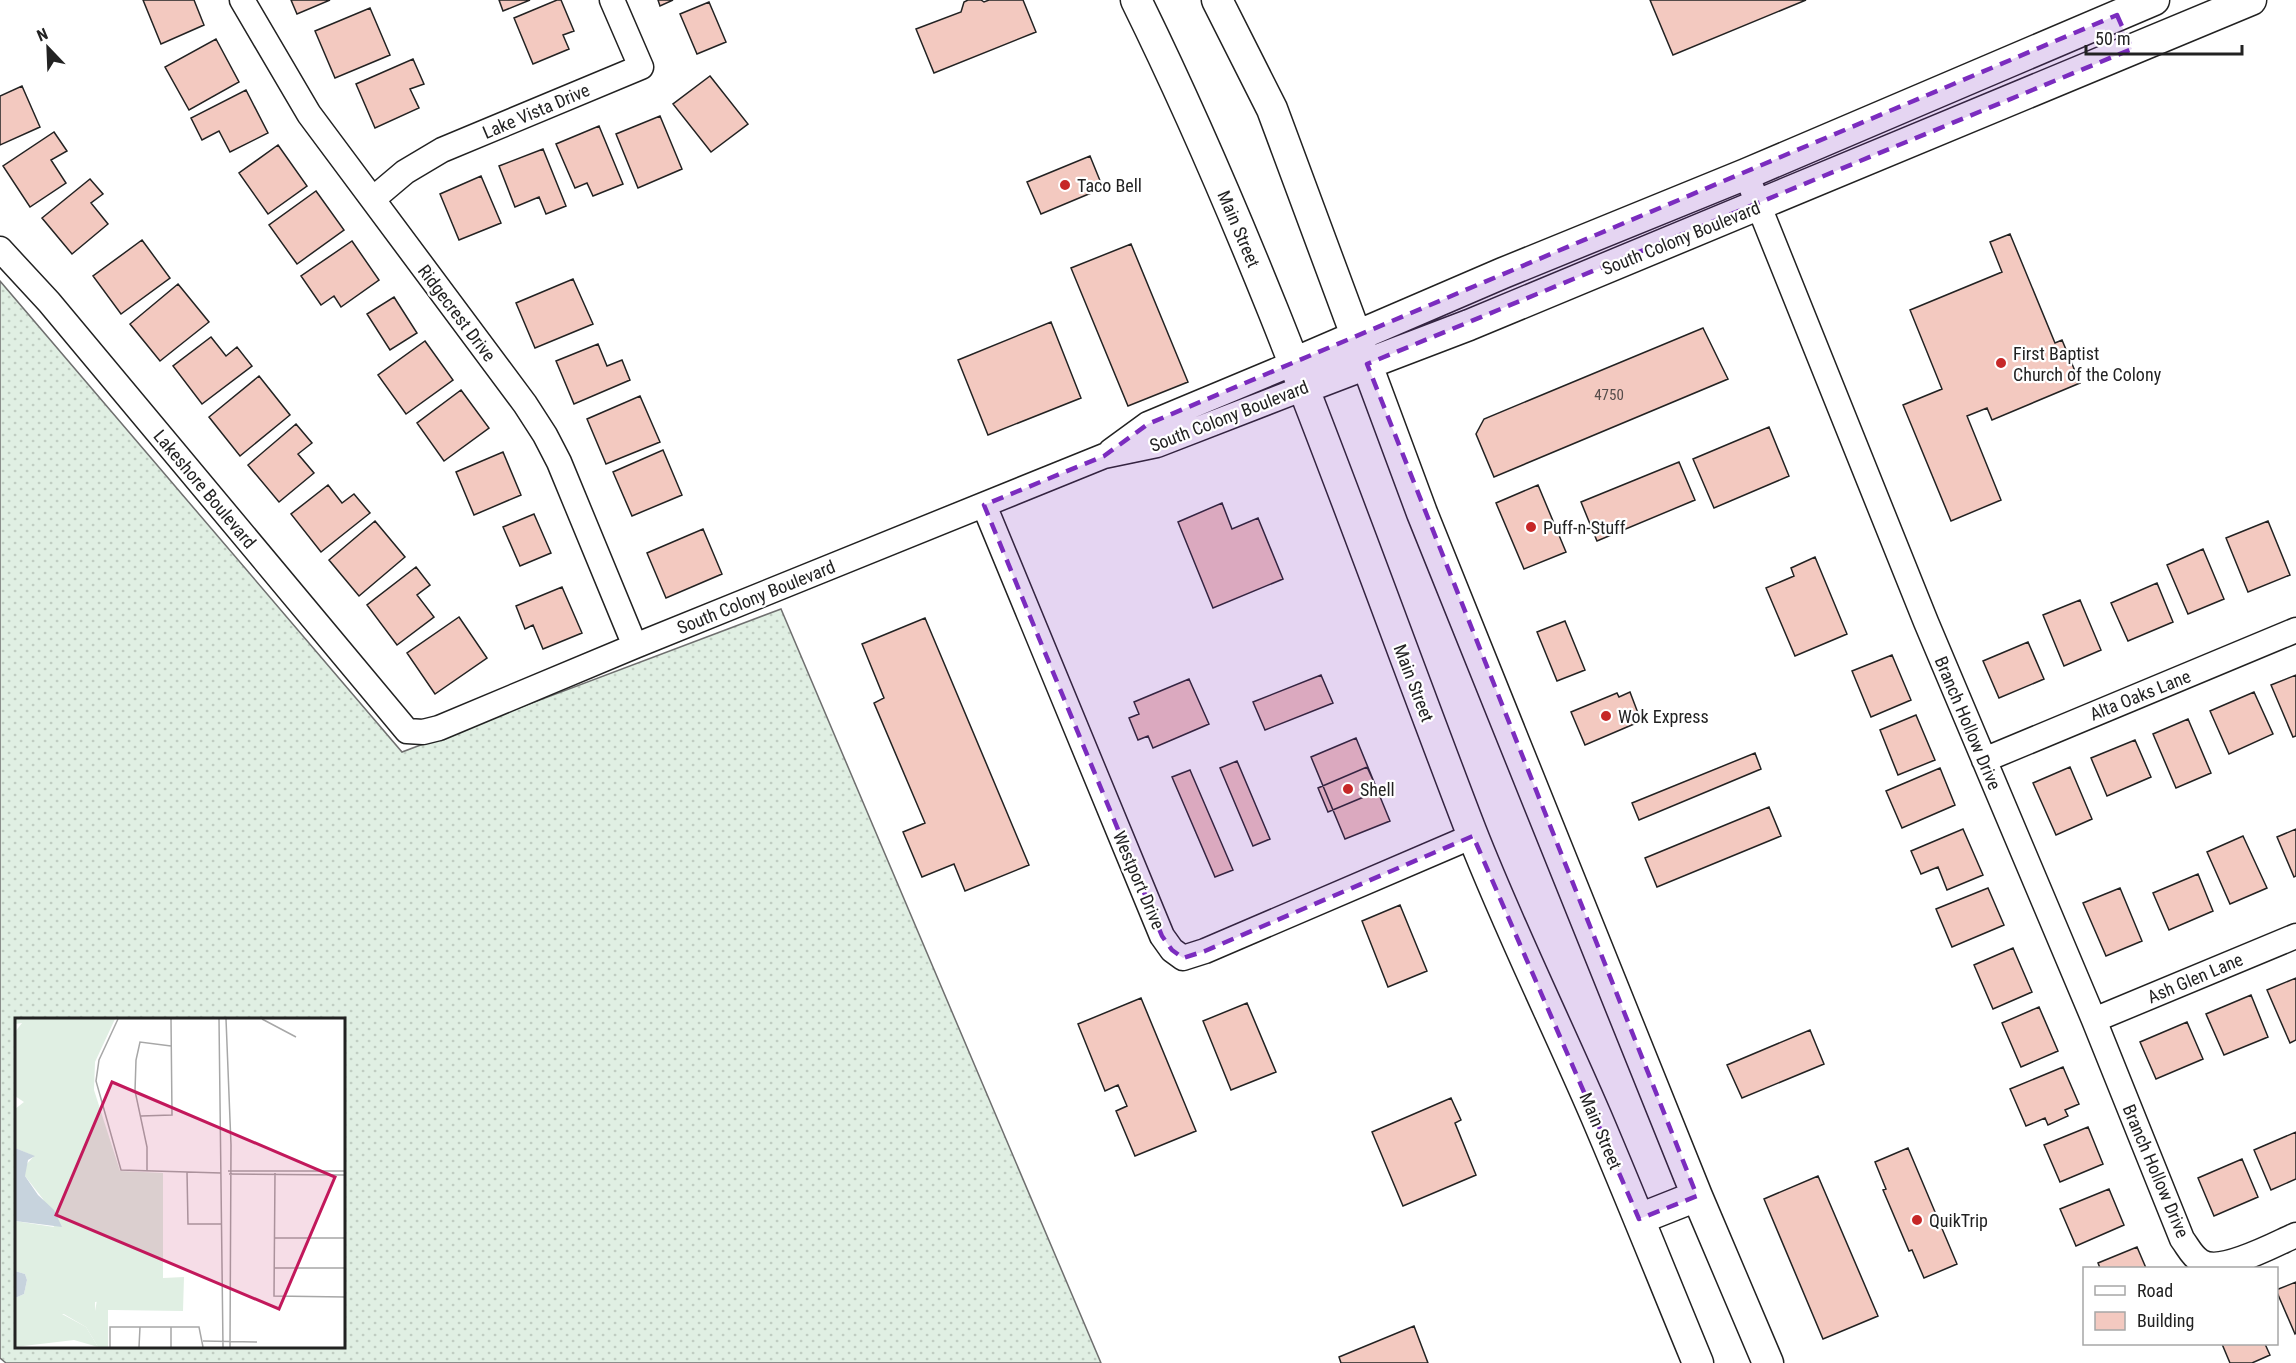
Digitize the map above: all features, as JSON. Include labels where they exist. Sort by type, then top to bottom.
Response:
[{"type":"main road","name":"Main Street","points":[[1136,0],[1215,170],[1299,375],[1508,924],[1595,1114],[1698,1363]]},
{"type":"main road","points":[[1217,0],[1272,109],[1476,647],[1697,1196],[1768,1363]]},
{"type":"main road","name":"South Colony Boulevard","points":[[1299,375],[1357,336],[1503,273],[1746,174],[2154,0]]},
{"type":"main road","name":"South Colony Boulevard","points":[[1299,375],[1367,364],[1469,325],[2251,0]]},
{"type":"main road","points":[[2117,15],[2132,49]]},
{"type":"main road","points":[[1639,1219],[1697,1196]]},
{"type":"street","name":"Ridgecrest Drive","points":[[242,0],[309,114],[546,435],[635,646]]},
{"type":"street","name":"Lake Vista Drive","points":[[373,199],[405,172],[442,150],[641,67],[612,0]]},
{"type":"street","name":"Branch Hollow Drive","points":[[1746,174],[1926,622],[2094,1020],[2182,1239],[2192,1253],[2205,1263],[2222,1264],[2296,1235]]},
{"type":"street","name":"Lakeshore Boulevard","points":[[0,249],[49,302],[408,731]]},
{"type":"street","name":"South Colony Boulevard","points":[[408,731],[423,732],[439,728],[1104,456],[1148,424],[1299,375]]},
{"type":"street","name":"Westport Drive","points":[[984,505],[1162,936],[1172,950],[1183,958],[1205,951],[1473,836]]},
{"type":"street","name":"Alta Oaks Lane","points":[[1984,760],[2296,630]]},
{"type":"street","name":"Ash Glen Lane","points":[[2094,1020],[2296,936]]},
{"type":"highlighted area","points":[[2117,15],[2132,49],[1367,364],[1697,1196],[1639,1219],[1473,836],[1205,951],[1183,958],[1172,950],[1162,936],[984,505],[1104,456],[1148,424]]},
{"type":"green space","points":[[0,281],[402,752],[781,609],[1101,1363],[6,1363],[0,1358]]},
{"type":"building","points":[[143,0],[194,0],[204,25],[161,44]]},
{"type":"building","points":[[291,0],[330,0],[297,14]]},
{"type":"building","points":[[499,0],[530,0],[503,11]]},
{"type":"building","points":[[561,0],[574,31],[563,35],[569,49],[533,64],[514,18]]},
{"type":"building","points":[[658,0],[673,0],[660,6]]},
{"type":"building","points":[[968,0],[984,2],[1023,0],[1036,32],[934,73],[916,29],[961,12],[964,2]]},
{"type":"building","points":[[1650,0],[1806,0],[1673,55]]},
{"type":"building","points":[[709,2],[726,42],[697,54],[680,14]]},
{"type":"building","points":[[370,8],[390,55],[335,78],[315,31]]},
{"type":"building","points":[[216,39],[239,82],[189,110],[165,67]]},
{"type":"building","points":[[413,59],[424,84],[410,89],[419,108],[375,128],[356,84]]},
{"type":"building","points":[[710,76],[748,124],[711,152],[673,104]]},
{"type":"building","points":[[22,86],[40,127],[0,145],[0,96]]},
{"type":"building","points":[[246,90],[268,133],[230,152],[219,131],[202,140],[191,118]]},
{"type":"building","points":[[660,116],[682,169],[638,188],[616,134]]},
{"type":"building","points":[[599,126],[623,184],[593,196],[587,183],[575,188],[556,144]]},
{"type":"building","points":[[54,132],[67,151],[51,160],[66,183],[30,207],[3,166]]},
{"type":"building","points":[[278,145],[307,186],[268,214],[239,173]]},
{"type":"building","points":[[543,149],[566,206],[546,214],[539,197],[515,207],[499,166]]},
{"type":"building","name":"Taco Bell","points":[[1090,156],[1103,188],[1041,214],[1027,182]]},
{"type":"building","points":[[481,176],[501,223],[459,240],[440,194]]},
{"type":"building","points":[[90,179],[103,194],[91,203],[108,224],[72,254],[42,218]]},
{"type":"building","points":[[316,191],[344,230],[297,264],[269,225]]},
{"type":"building","name":"First Baptist Church of the Colony","points":[[2010,234],[2055,343],[2062,340],[2080,383],[1992,420],[1987,408],[1967,416],[2001,500],[1951,521],[1903,405],[1942,389],[1910,310],[2002,272],[1990,242]]},
{"type":"building","points":[[142,240],[170,278],[121,314],[93,276]]},
{"type":"building","points":[[352,241],[379,280],[341,307],[334,296],[321,305],[301,276]]},
{"type":"building","points":[[1131,244],[1188,382],[1128,406],[1071,268]]},
{"type":"building","points":[[573,279],[593,324],[535,348],[516,303]]},
{"type":"building","points":[[178,284],[209,322],[160,361],[130,324]]},
{"type":"building","points":[[394,297],[417,333],[390,350],[367,314]]},
{"type":"building","points":[[1051,322],[1081,398],[988,435],[958,360]]},
{"type":"building","points":[[1703,328],[1728,379],[1494,477],[1476,434],[1484,419]]},
{"type":"building","points":[[211,337],[226,356],[237,347],[252,366],[202,404],[173,366]]},
{"type":"building","points":[[425,341],[453,380],[406,414],[378,375]]},
{"type":"building","points":[[598,344],[607,366],[622,360],[630,380],[574,404],[556,361]]},
{"type":"building","points":[[259,376],[290,415],[240,456],[209,417]]},
{"type":"building","points":[[461,390],[489,428],[444,461],[417,423]]},
{"type":"building","points":[[640,396],[660,442],[606,464],[587,419]]},
{"type":"building","points":[[296,424],[312,443],[298,454],[314,473],[279,502],[248,465]]},
{"type":"building","points":[[1769,427],[1789,476],[1714,508],[1693,459]]},
{"type":"building","points":[[663,450],[682,495],[632,516],[613,472]]},
{"type":"building","points":[[503,452],[521,495],[474,515],[456,472]]},
{"type":"building","points":[[1679,462],[1695,500],[1597,541],[1581,502]]},
{"type":"building","points":[[328,485],[342,503],[354,494],[370,513],[321,552],[291,514]]},
{"type":"building","name":"Puff-n-Stuff","points":[[1538,485],[1566,552],[1524,569],[1496,503]]},
{"type":"building","points":[[1222,503],[1232,529],[1258,518],[1283,579],[1213,608],[1178,522]]},
{"type":"building","points":[[534,514],[551,553],[520,566],[503,527]]},
{"type":"building","points":[[375,521],[405,557],[359,596],[329,560]]},
{"type":"building","points":[[2268,521],[2290,575],[2248,592],[2226,538]]},
{"type":"building","points":[[703,529],[722,574],[666,598],[647,553]]},
{"type":"building","points":[[2203,549],[2224,599],[2188,614],[2167,565]]},
{"type":"building","points":[[1815,557],[1847,634],[1795,656],[1766,588],[1794,576],[1791,568]]},
{"type":"building","points":[[416,567],[430,585],[417,595],[434,617],[397,645],[367,605]]},
{"type":"building","points":[[2157,583],[2173,622],[2128,641],[2111,603]]},
{"type":"building","points":[[562,587],[582,633],[543,649],[533,625],[525,629],[516,606]]},
{"type":"building","points":[[2080,600],[2101,650],[2064,666],[2043,615]]},
{"type":"building","points":[[459,617],[487,658],[435,694],[407,653]]},
{"type":"building","points":[[925,618],[1029,865],[965,891],[954,864],[922,877],[903,832],[925,823],[874,703],[884,698],[862,644]]},
{"type":"building","points":[[1565,621],[1585,670],[1557,681],[1537,632]]},
{"type":"building","points":[[2028,642],[2044,679],[1999,698],[1983,661]]},
{"type":"building","points":[[1892,655],[1911,700],[1871,717],[1852,671]]},
{"type":"building","points":[[1321,675],[1333,703],[1265,730],[1253,702]]},
{"type":"building","points":[[2296,675],[2296,736],[2293,737],[2271,685]]},
{"type":"building","points":[[1189,679],[1209,724],[1153,748],[1148,736],[1138,740],[1129,718],[1139,714],[1134,702]]},
{"type":"building","name":"Wok Express","points":[[1630,692],[1641,721],[1585,745],[1571,712],[1617,693],[1619,697]]},
{"type":"building","points":[[2254,692],[2273,734],[2229,754],[2210,711]]},
{"type":"building","points":[[1916,715],[1935,760],[1898,775],[1880,730]]},
{"type":"building","points":[[2188,719],[2211,773],[2176,788],[2153,734]]},
{"type":"building","points":[[1356,738],[1390,821],[1345,839],[1311,757]]},
{"type":"building","points":[[2135,740],[2151,777],[2107,796],[2091,758]]},
{"type":"building","points":[[1755,753],[1761,769],[1639,820],[1632,803]]},
{"type":"building","points":[[1237,761],[1270,839],[1253,846],[1220,768]]},
{"type":"building","name":"Shell","points":[[1367,767],[1378,791],[1328,812],[1318,788]]},
{"type":"building","points":[[2070,767],[2092,819],[2056,835],[2033,783]]},
{"type":"building","points":[[1940,768],[1955,805],[1902,828],[1886,791]]},
{"type":"building","points":[[1190,770],[1233,870],[1215,877],[1172,777]]},
{"type":"building","points":[[1769,807],[1781,836],[1657,887],[1645,858]]},
{"type":"building","points":[[1963,829],[1983,875],[1947,890],[1938,867],[1921,874],[1911,851]]},
{"type":"building","points":[[2296,829],[2296,876],[2294,877],[2277,837]]},
{"type":"building","points":[[2243,836],[2267,888],[2230,904],[2207,852]]},
{"type":"building","points":[[2198,874],[2213,911],[2169,930],[2153,893]]},
{"type":"building","points":[[1988,888],[2004,925],[1952,947],[1936,909]]},
{"type":"building","points":[[2120,888],[2142,941],[2106,956],[2083,903]]},
{"type":"building","points":[[1400,905],[1427,971],[1388,987],[1362,921]]},
{"type":"building","points":[[2013,948],[2032,992],[1993,1009],[1974,965]]},
{"type":"building","points":[[2296,978],[2296,1040],[2290,1043],[2267,990]]},
{"type":"building","points":[[2251,995],[2268,1037],[2224,1055],[2206,1014]]},
{"type":"building","points":[[1141,998],[1196,1131],[1135,1156],[1116,1111],[1127,1106],[1118,1085],[1105,1091],[1078,1024]]},
{"type":"building","points":[[1247,1003],[1276,1072],[1231,1090],[1203,1021]]},
{"type":"building","points":[[2039,1007],[2058,1051],[2021,1067],[2002,1023]]},
{"type":"building","points":[[2187,1022],[2203,1059],[2156,1079],[2140,1042]]},
{"type":"building","points":[[1810,1030],[1824,1064],[1742,1098],[1727,1065]]},
{"type":"building","points":[[2063,1067],[2079,1104],[2065,1110],[2068,1116],[2048,1125],[2045,1118],[2026,1126],[2010,1089]]},
{"type":"building","points":[[1451,1098],[1461,1120],[1455,1123],[1476,1175],[1403,1206],[1372,1132]]},
{"type":"building","points":[[2088,1127],[2103,1164],[2060,1182],[2044,1145]]},
{"type":"building","points":[[2296,1132],[2296,1179],[2271,1190],[2254,1150]]},
{"type":"building","name":"QuikTrip","points":[[1908,1148],[1957,1264],[1924,1278],[1912,1250],[1909,1251],[1883,1190],[1886,1189],[1875,1162]]},
{"type":"building","points":[[2242,1159],[2258,1197],[2214,1216],[2198,1178]]},
{"type":"building","points":[[1818,1176],[1878,1316],[1823,1339],[1764,1199]]},
{"type":"building","points":[[2109,1189],[2124,1225],[2076,1246],[2060,1209]]},
{"type":"building","points":[[2137,1247],[2146,1267],[2100,1267],[2098,1263]]},
{"type":"building","points":[[2296,1282],[2295,1334],[2278,1295],[2278,1289]]},
{"type":"building","points":[[1414,1326],[1428,1363],[1341,1363],[1339,1357]]},
{"type":"building","points":[[2222,1345],[2265,1345],[2270,1355],[2252,1363],[2230,1363]]},
{"type":"place","name":"Taco Bell","points":[[1065,185]]},
{"type":"place","name":"First Baptist Church of the Colony","points":[[2001,363]]},
{"type":"place","name":"Puff-n-Stuff","points":[[1531,527]]},
{"type":"place","name":"Wok Express","points":[[1606,716]]},
{"type":"place","name":"Shell","points":[[1348,789]]},
{"type":"place","name":"QuikTrip","points":[[1917,1220]]}]
